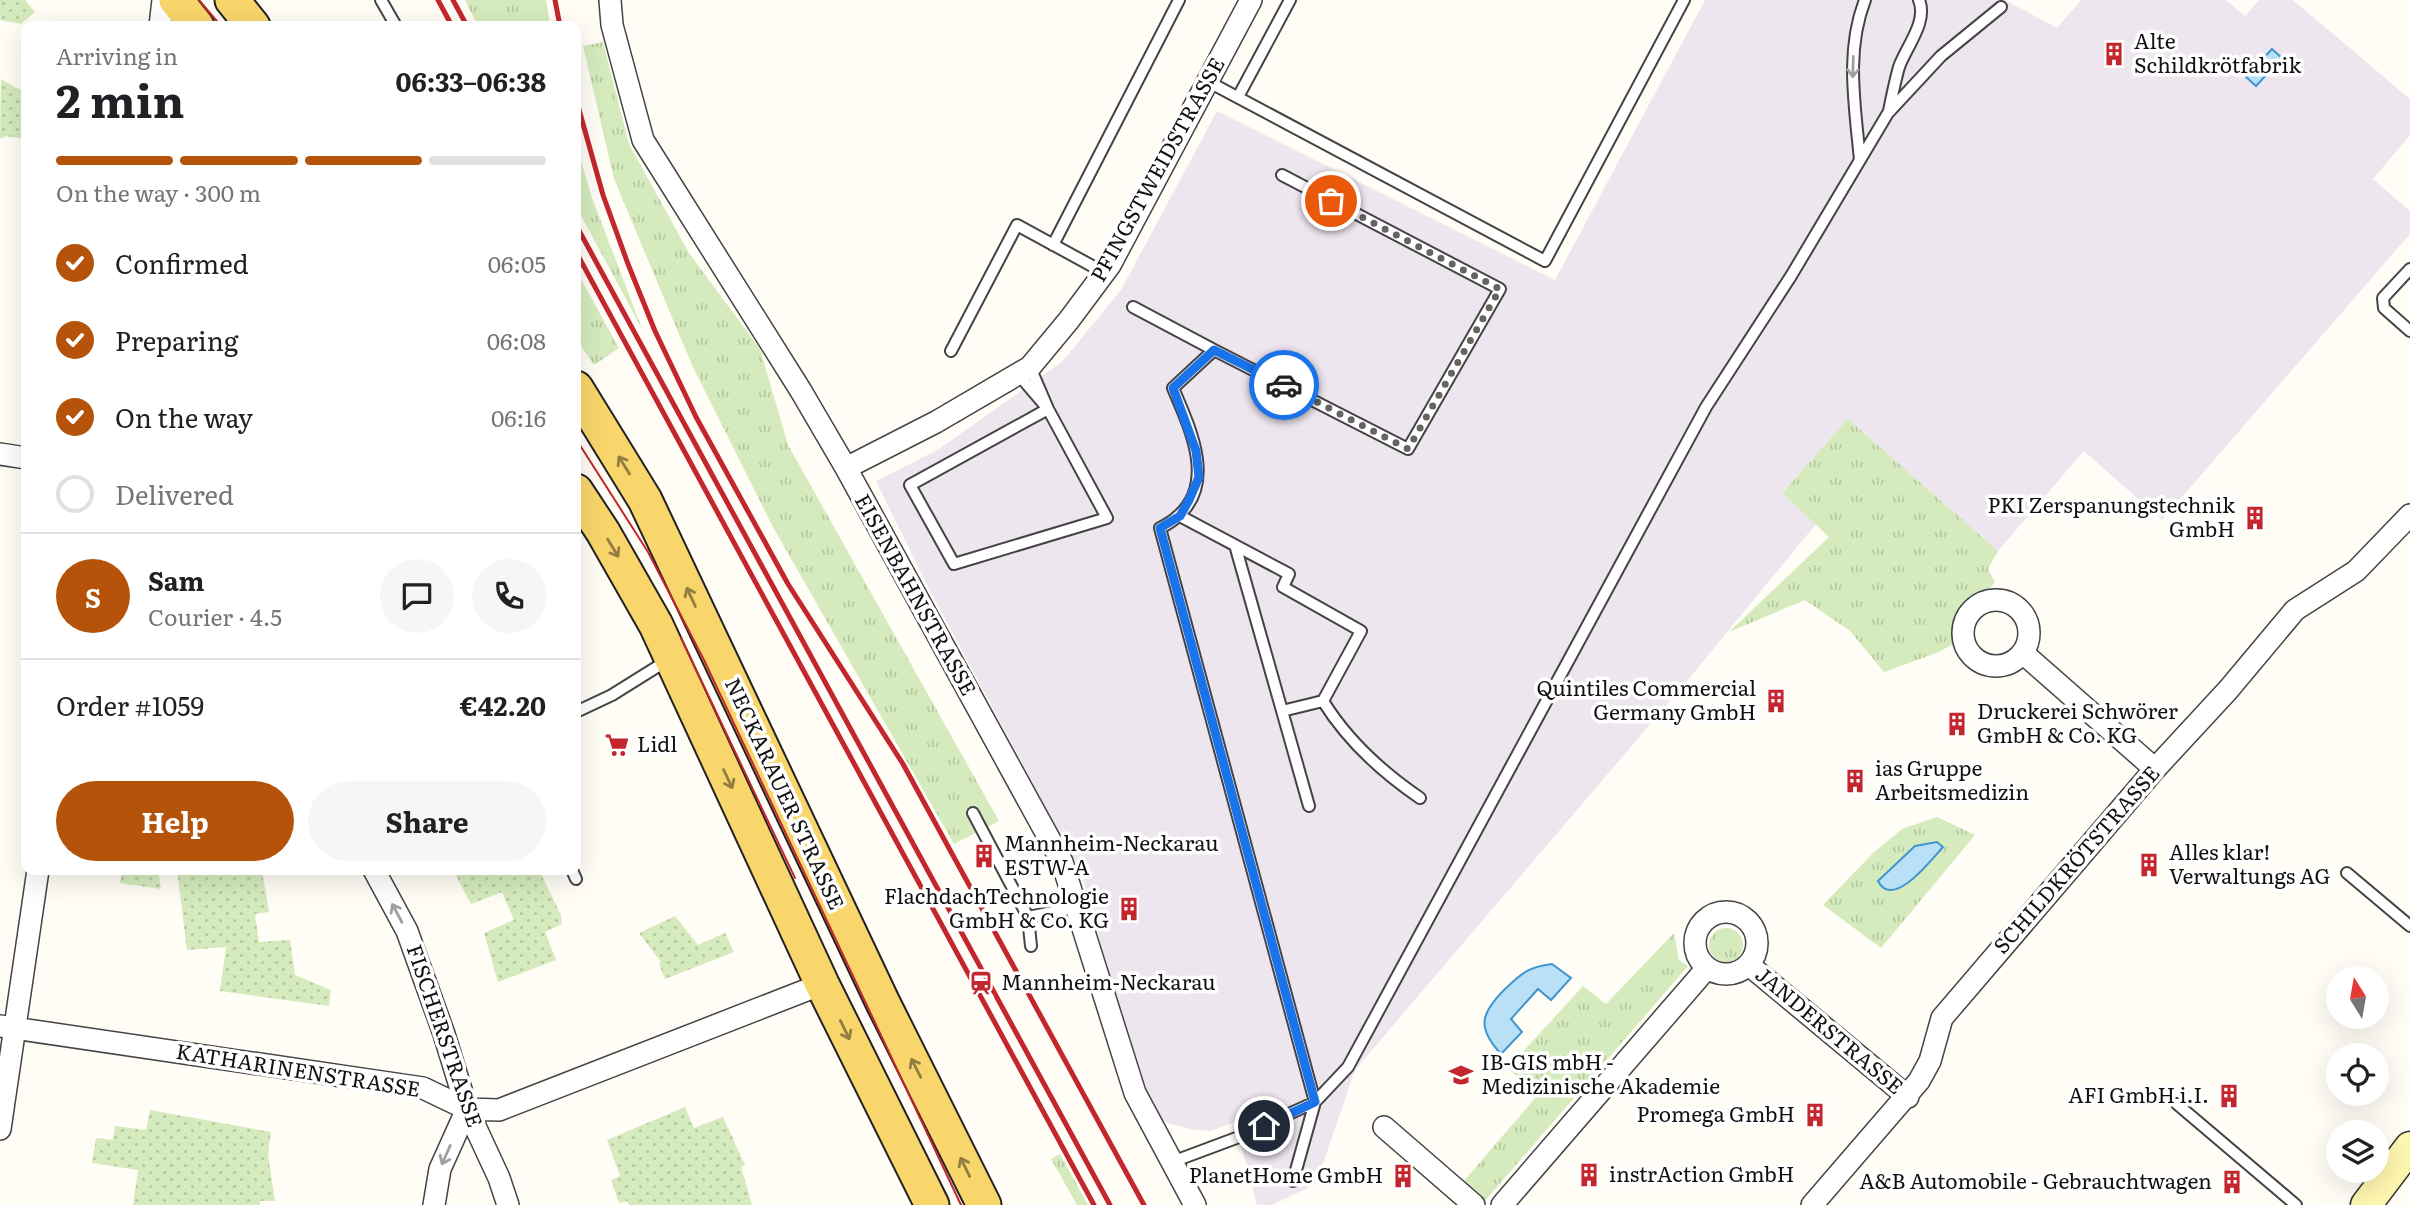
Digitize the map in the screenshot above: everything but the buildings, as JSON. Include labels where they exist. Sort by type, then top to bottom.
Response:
[{"type":"main road","points":[[176,0],[193,21]]},
{"type":"main road","points":[[232,0],[249,21]]},
{"type":"main road","name":"NECKARAUER STRASSE","points":[[581,396],[646,500],[883,1003],[984,1205]]},
{"type":"main road","name":"NECKARAUER STRASSE","points":[[581,499],[632,580],[822,984],[932,1205]]},
{"type":"main road","points":[[2367,1205],[2410,1147]]},
{"type":"street","points":[[161,21],[163,0]]},
{"type":"street","name":"EISENBAHNSTRASSE","points":[[610,0],[612,25],[643,141],[801,391],[846,468],[1062,862],[1135,1093],[1195,1205]]},
{"type":"street","name":"PFINGSTWEIDSTRASSE","points":[[846,468],[936,422],[1024,371],[1105,272],[1251,0]]},
{"type":"street","points":[[0,454],[21,456]]},
{"type":"street","name":"SCHILDKRÖTSTRASSE","points":[[1812,1205],[1908,1097],[1930,1061],[1942,1017],[2155,769],[2228,690],[2295,610],[2356,571],[2410,515]]},
{"type":"street","points":[[2023,653],[2155,769]]},
{"type":"street","points":[[0,1129],[7,1027],[37,875]]},
{"type":"street","name":"FISCHERSTRASSE","points":[[377,875],[407,931],[444,1034],[467,1109],[499,1178],[508,1205]]},
{"type":"street","name":"JANDERSTRASSE","points":[[1719,912],[1739,915],[1749,921],[1756,933],[1758,944],[1749,965],[1728,974],[1707,968],[1698,956],[1695,939],[1702,923],[1719,912]]},
{"type":"street","name":"JANDERSTRASSE","points":[[1749,965],[1908,1097]]},
{"type":"street","points":[[1502,1205],[1707,968]]},
{"type":"street","name":"KATHARINENSTRASSE","points":[[7,1027],[423,1088],[467,1109],[499,1110],[822,984]]},
{"type":"street","points":[[434,1205],[440,1169],[467,1109]]},
{"type":"street","points":[[1384,1127],[1474,1205]]},
{"type":"lane","points":[[380,0],[393,21]]},
{"type":"lane","points":[[1054,245],[1179,0]]},
{"type":"lane","points":[[1238,97],[1290,0]]},
{"type":"lane","points":[[1207,81],[1545,261],[1684,0]]},
{"type":"lane","points":[[1860,160],[1853,78],[1854,34],[1865,0]]},
{"type":"lane","points":[[1888,113],[1900,66],[1920,21],[1919,0]]},
{"type":"lane","points":[[1172,1162],[1239,1137],[1315,1102],[1348,1068],[1706,407],[1791,276],[1888,113],[1941,57],[2001,6]]},
{"type":"lane","points":[[1133,307],[1408,449],[1500,289],[1282,175]]},
{"type":"lane","points":[[951,351],[1017,225],[1105,272]]},
{"type":"lane","points":[[2410,269],[2384,298],[2384,308],[2410,331]]},
{"type":"lane","points":[[1214,350],[1173,388],[1196,451],[1199,477],[1180,516],[1160,528],[1315,1102],[1293,1181]]},
{"type":"lane","points":[[1024,371],[1048,409],[1107,518],[954,565],[910,485],[1048,409]]},
{"type":"lane","points":[[1180,516],[1289,574],[1283,587],[1361,631],[1323,701],[1282,711]]},
{"type":"lane","points":[[1235,545],[1309,806]]},
{"type":"lane","points":[[581,710],[612,695],[671,659]]},
{"type":"lane","points":[[1323,701],[1334,719],[1387,775],[1420,798]]},
{"type":"lane","points":[[972,814],[1028,917],[1031,946]]},
{"type":"lane","points":[[2347,873],[2410,926]]},
{"type":"lane","points":[[1028,917],[1078,907]]},
{"type":"lane","points":[[2177,1104],[2296,1205]]},
{"type":"shaded area","points":[[1705,0],[2005,0],[2057,28],[2081,0],[2226,0],[2245,16],[2259,0],[2293,0],[2410,99],[2410,135],[2373,179],[2410,211],[2410,234],[2162,520],[2084,451],[1998,551],[1849,420],[1782,492],[1816,524],[1687,681],[1355,1070],[1316,1184],[1272,1205],[1257,1205],[1235,1122],[1211,1131],[1170,1124],[1154,1116],[1130,1055],[1082,875],[929,589],[876,481],[939,449],[1062,362],[1121,290],[1217,111],[1555,280]]},
{"type":"green space","points":[[0,0],[25,0],[35,12],[21,21],[21,24],[0,20]]},
{"type":"green space","points":[[465,0],[546,0],[549,21],[476,21]]},
{"type":"green space","points":[[603,42],[629,144],[689,253],[760,349],[788,445],[999,821],[954,844],[773,527],[692,365],[614,179],[583,46]]},
{"type":"green space","points":[[1,79],[21,90],[21,138],[0,138]]},
{"type":"green space","points":[[581,161],[592,198],[643,331],[581,215]]},
{"type":"green space","points":[[581,279],[619,348],[594,365],[581,346]]},
{"type":"green space","points":[[1848,419],[1998,551],[1988,569],[1995,582],[1962,609],[1957,621],[1955,643],[1939,652],[1884,672],[1850,631],[1805,600],[1729,632],[1829,537],[1782,493]]},
{"type":"green space","points":[[1937,817],[1975,835],[1881,948],[1823,905],[1874,852],[1902,829]],"holes":[[[1937,842],[1943,848],[1900,890]]]},
{"type":"green space","points":[[121,875],[159,875],[161,889],[120,883]]},
{"type":"green space","points":[[178,875],[263,875],[269,912],[255,914],[259,942],[290,940],[295,975],[331,990],[329,1006],[220,991],[226,947],[187,950]]},
{"type":"green space","points":[[456,875],[541,875],[561,915],[562,924],[545,932],[556,960],[498,982],[484,933],[514,920],[502,892],[471,904]]},
{"type":"green space","points":[[675,916],[698,945],[725,933],[734,952],[665,979],[659,964],[661,962],[639,933]]},
{"type":"green space","points":[[1726,928],[1738,933],[1743,945],[1738,957],[1726,962],[1714,957],[1709,945],[1714,933]]},
{"type":"green space","points":[[1674,933],[1679,960],[1688,966],[1484,1202],[1463,1182],[1537,1096],[1508,1068],[1583,986],[1606,1004]]},
{"type":"green space","points":[[685,1107],[694,1128],[723,1117],[745,1165],[741,1167],[752,1205],[629,1205],[627,1201],[619,1203],[611,1180],[620,1176],[607,1140]]},
{"type":"green space","points":[[150,1110],[271,1132],[268,1154],[275,1201],[260,1201],[260,1205],[133,1205],[138,1170],[92,1163],[96,1138],[113,1140],[115,1126],[146,1130]]},
{"type":"green space","points":[[1060,1154],[1088,1205],[1077,1205],[1051,1159]]},
{"type":"water","points":[[2272,49],[2282,58],[2256,86],[2246,77]]},
{"type":"water","points":[[1937,842],[1943,847],[1921,872],[1902,887],[1893,890],[1885,888],[1878,881],[1915,846]]},
{"type":"water","points":[[1552,964],[1571,978],[1551,1000],[1538,989],[1511,1019],[1522,1032],[1501,1054],[1485,1028],[1491,1005],[1521,975],[1531,969]]},
{"type":"tram line","points":[[199,0],[217,21]]},
{"type":"tram line","points":[[581,447],[648,552],[704,660],[961,1205]]},
{"type":"tram line","points":[[681,638],[795,878]]},
{"type":"railway","points":[[438,0],[449,21]]},
{"type":"railway","points":[[453,0],[464,21]]},
{"type":"railway","points":[[555,0],[559,21]]},
{"type":"railway","points":[[581,117],[603,195],[628,264],[655,331],[696,417],[788,584],[903,764],[1144,1205]]},
{"type":"railway","points":[[581,234],[1110,1205]]},
{"type":"railway","points":[[581,261],[1094,1205]]},
{"type":"way so far","points":[[1284,385],[1408,449],[1500,289],[1331,201]]},
{"type":"place","name":"Alte Schildkrötfabrik","points":[[2114,54]]},
{"type":"place","name":"PKI Zerspanungstechnik GmbH","points":[[2255,518]]},
{"type":"place","name":"Quintiles Commercial Germany GmbH","points":[[1776,701]]},
{"type":"place","name":"Druckerei Schwörer GmbH & Co. KG","points":[[1957,724]]},
{"type":"place","name":"Lidl","points":[[617,745]]},
{"type":"place","name":"ias Gruppe Arbeitsmedizin","points":[[1855,781]]},
{"type":"place","name":"Mannheim-Neckarau ESTW-A","points":[[984,856]]},
{"type":"place","name":"Alles klar! Verwaltungs AG","points":[[2149,865]]},
{"type":"place","name":"FlachdachTechnologie GmbH & Co. KG","points":[[1129,909]]},
{"type":"place","name":"Mannheim-Neckarau","points":[[981,983]]},
{"type":"place","name":"IB-GIS mbH - Medizinische Akademie","points":[[1461,1075]]},
{"type":"place","name":"AFI GmbH i.I.","points":[[2229,1096]]},
{"type":"place","name":"Promega GmbH","points":[[1815,1115]]},
{"type":"place","name":"instrAction GmbH","points":[[1589,1175]]},
{"type":"place","name":"PlanetHome GmbH","points":[[1403,1176]]},
{"type":"place","name":"A&B Automobile - Gebrauchtwagen","points":[[2232,1182]]},
{"type":"route","points":[[1264,1126],[1315,1102],[1160,528],[1180,516],[1199,477],[1196,451],[1189,427],[1173,388],[1214,350],[1284,385]]}]
